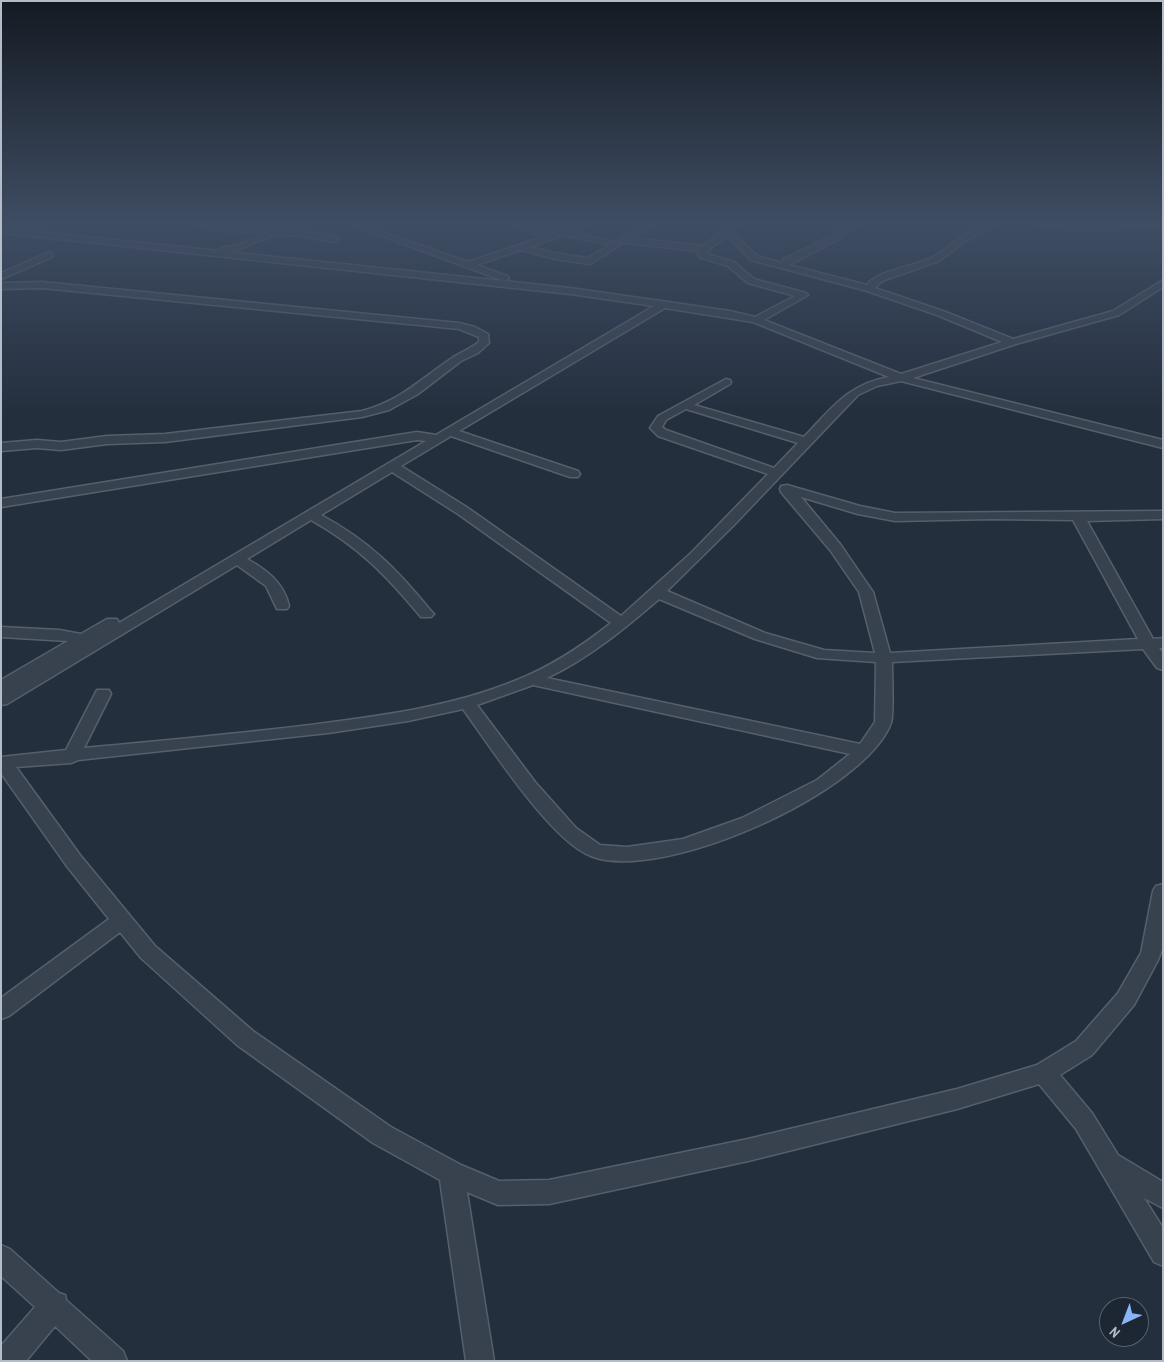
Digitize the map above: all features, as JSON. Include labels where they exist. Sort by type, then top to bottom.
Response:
[{"type":"street","points":[[1,447],[37,444],[61,446],[107,440],[165,438],[362,414],[385,408],[414,392],[457,359],[474,351],[484,343],[484,336],[471,328],[463,326],[432,325],[77,289]]},
{"type":"street","points":[[540,289],[658,303],[756,320],[901,378],[1157,443],[1163,433]]},
{"type":"street","points":[[756,320],[803,294],[782,289]]},
{"type":"street","points":[[870,289],[1012,342]]},
{"type":"street","points":[[2,763],[178,746],[372,722],[467,703],[496,695],[533,680],[593,645],[656,592],[854,393],[874,383],[901,378],[1012,342],[1116,313],[1154,289]]},
{"type":"street","points":[[1,700],[392,466],[432,438],[450,432],[658,303]]},
{"type":"street","points":[[1,687],[432,438],[658,303]]},
{"type":"street","points":[[726,382],[662,418],[656,428],[662,433],[770,478],[787,489],[846,507],[883,515],[908,517],[1163,515]]},
{"type":"street","points":[[683,405],[805,441]]},
{"type":"street","points":[[450,432],[574,474]]},
{"type":"street","points":[[1,503],[407,438],[432,438]]},
{"type":"street","points":[[392,466],[463,511],[621,623]]},
{"type":"street","points":[[467,703],[529,786],[569,833],[596,852],[627,854],[684,846],[748,822],[823,784],[864,751],[883,722],[884,658],[866,592],[835,547],[787,489]]},
{"type":"street","points":[[311,515],[350,537],[377,559],[426,614]]},
{"type":"street","points":[[1078,517],[1155,643],[1163,665]]},
{"type":"street","points":[[236,559],[257,570],[272,584],[282,599],[282,606]]},
{"type":"street","points":[[656,592],[760,636],[823,655],[884,658],[1155,643]]},
{"type":"street","points":[[1,632],[59,635],[83,639]]},
{"type":"street","points":[[533,680],[864,751]]},
{"type":"street","points":[[71,757],[103,694]]},
{"type":"street","points":[[2,763],[33,802],[73,860],[148,952],[244,1038],[382,1135],[452,1173],[498,1193],[549,1192],[757,1148],[957,1099],[1044,1073],[1084,1048],[1126,999],[1157,956],[1163,891]]},
{"type":"street","points":[[1,1010],[122,920]]},
{"type":"street","points":[[1044,1073],[1084,1121],[1163,1252]]},
{"type":"street","points":[[1110,1163],[1163,1196]]},
{"type":"street","points":[[452,1173],[480,1361]]},
{"type":"street","points":[[1,1258],[55,1305],[113,1361]]},
{"type":"street","points":[[7,1361],[55,1305]]}]
